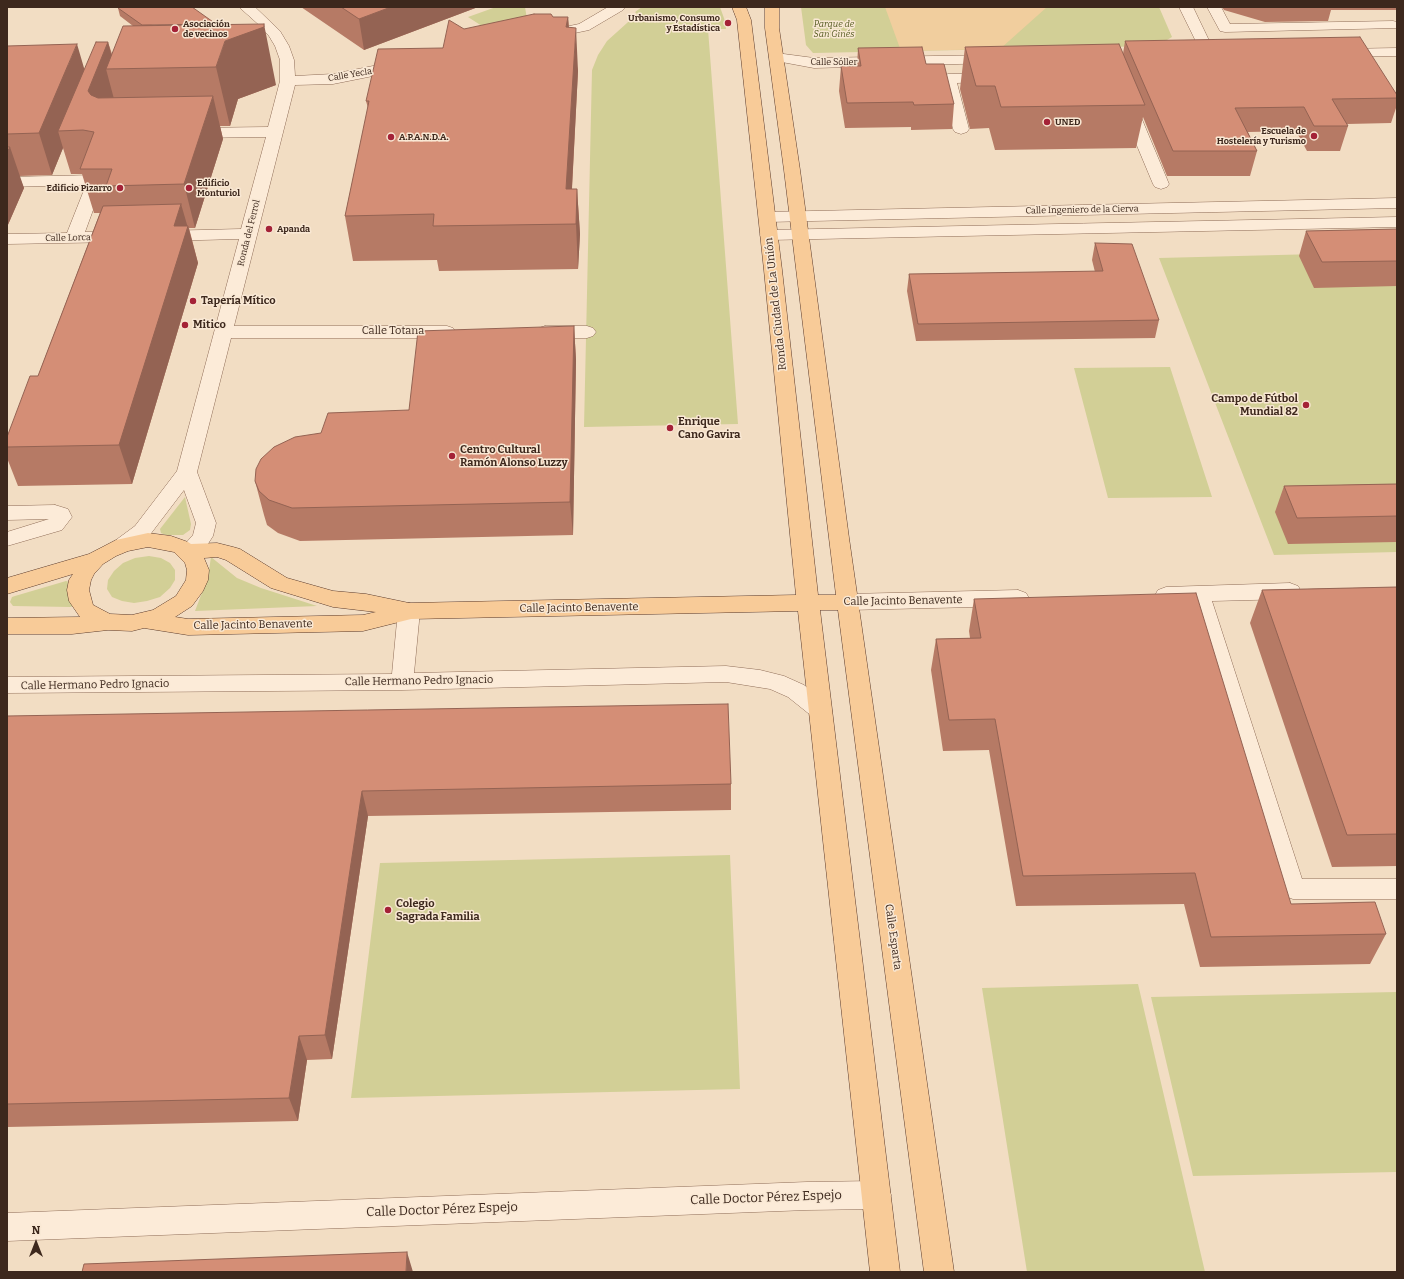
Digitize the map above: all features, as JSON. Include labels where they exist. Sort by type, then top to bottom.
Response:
[{"type":"main road","name":"Ronda Ciudad de La Unión","points":[[739,7],[744,20],[767,217],[808,603]]},
{"type":"main road","points":[[772,7],[771,18],[801,234],[848,602]]},
{"type":"main road","points":[[7,626],[72,626],[108,622],[132,623],[159,616],[173,609],[184,601],[192,591],[197,580],[198,570],[195,560],[188,552],[180,547],[171,543],[160,541],[136,542],[123,545],[96,559],[86,569],[80,580],[78,590],[80,601],[85,610],[95,617],[108,622]]},
{"type":"main road","name":"Calle Jacinto Benavente","points":[[188,552],[217,550],[233,554],[279,583],[333,599],[366,602],[410,612]]},
{"type":"main road","points":[[7,586],[96,559]]},
{"type":"main road","name":"Calle Jacinto Benavente","points":[[144,621],[188,627],[363,623],[410,612],[848,602]]},
{"type":"main road","name":"Calle Esparta","points":[[848,602],[938,1272]]},
{"type":"main road","points":[[808,603],[886,1272]]},
{"type":"street","name":"Ronda del Ferrol","points":[[123,545],[142,531],[187,472],[275,132],[287,60],[282,46],[275,34],[263,21],[246,7]]},
{"type":"street","points":[[530,38],[584,27],[618,7]]},
{"type":"street","points":[[1186,7],[1209,55]]},
{"type":"street","points":[[1214,7],[1225,28],[1395,28]]},
{"type":"street","points":[[1384,10],[1395,28]]},
{"type":"street","points":[[1274,27],[1282,41]]},
{"type":"street","points":[[1327,53],[1397,52]]},
{"type":"street","points":[[1193,55],[1225,55]]},
{"type":"street","name":"Calle Sóller","points":[[776,57],[814,63],[1012,59]]},
{"type":"street","name":"Calle Yecla","points":[[284,77],[333,79],[414,62]]},
{"type":"street","points":[[961,129],[948,79],[1009,78]]},
{"type":"street","points":[[1122,90],[1160,184]]},
{"type":"street","points":[[179,133],[275,132]]},
{"type":"street","points":[[7,182],[62,173],[96,180],[74,238]]},
{"type":"street","name":"Calle Ingeniero de la Cierva","points":[[767,217],[1397,204]]},
{"type":"street","points":[[769,235],[1397,222]]},
{"type":"street","name":"Calle Lorca","points":[[7,239],[249,234]]},
{"type":"street","name":"Calle Totana","points":[[224,332],[462,332]]},
{"type":"street","points":[[532,332],[587,332]]},
{"type":"street","points":[[187,472],[206,523],[202,536],[197,545],[188,552]]},
{"type":"street","points":[[7,513],[55,512],[59,513],[62,517],[55,525],[7,539]]},
{"type":"street","points":[[1144,595],[1310,591]]},
{"type":"street","points":[[1199,594],[1293,889],[1397,889]]},
{"type":"street","name":"Calle Jacinto Benavente","points":[[848,602],[1035,598]]},
{"type":"street","points":[[402,682],[410,612]]},
{"type":"street","name":"Calle Hermano Pedro Ignacio","points":[[7,685],[402,682],[726,674],[760,678],[776,682],[796,691],[821,711]]},
{"type":"street","name":"Calle Doctor Pérez Espejo","points":[[7,1226],[807,1196],[877,1195]]},
{"type":"green space","points":[[496,7],[525,7],[527,19],[485,28],[468,17]]},
{"type":"green space","points":[[642,7],[720,7],[725,21],[726,29],[708,29],[738,424],[584,427],[592,70],[598,55],[607,41],[637,14],[635,12]]},
{"type":"green space","name":"Parque de San Ginés","points":[[801,7],[1159,7],[1172,37],[1157,46],[813,53],[806,45]]},
{"type":"green space","name":"Campo de Fútbol Mundial 82","points":[[1397,252],[1397,552],[1274,555],[1159,258]]},
{"type":"green space","points":[[1170,367],[1212,497],[1108,498],[1074,368]]},
{"type":"green space","points":[[185,497],[191,524],[190,530],[183,535],[166,535],[161,533],[160,529]]},
{"type":"green space","points":[[149,556],[161,558],[170,563],[175,570],[175,580],[170,588],[160,597],[147,601],[134,603],[122,601],[112,597],[107,589],[108,580],[114,571],[123,563],[135,558]]},
{"type":"green space","points":[[211,557],[237,578],[261,588],[317,606],[195,611],[208,577]]},
{"type":"green space","points":[[66,581],[69,582],[74,606],[13,606],[10,602],[12,597]]},
{"type":"green space","points":[[730,855],[740,1089],[351,1098],[380,863]]},
{"type":"green space","points":[[1138,984],[1205,1272],[1027,1272],[982,988]]},
{"type":"green space","points":[[1397,992],[1397,1172],[1193,1176],[1151,997]]},
{"type":"sand","points":[[885,7],[1047,7],[1000,49],[901,51]]},
{"type":"building","points":[[192,7],[216,24],[142,25],[118,8]]},
{"type":"building","points":[[341,7],[391,7],[359,19]]},
{"type":"building","points":[[534,14],[551,14],[553,17],[568,17],[566,27],[576,28],[566,189],[577,189],[576,224],[433,226],[434,214],[345,216],[369,101],[366,101],[378,49],[443,48],[449,20],[464,29]]},
{"type":"building","points":[[264,24],[264,27],[225,41],[216,67],[106,69],[123,26]]},
{"type":"building","points":[[1360,37],[1397,95],[1397,98],[1332,99],[1348,126],[1314,126],[1304,107],[1235,108],[1257,151],[1173,151],[1125,41]]},
{"type":"building","points":[[96,42],[108,42],[88,91],[91,95],[98,98],[213,96],[184,184],[106,186],[112,169],[80,169],[94,132],[83,130],[58,131]]},
{"type":"building","points":[[77,44],[39,133],[7,134],[7,46]]},
{"type":"building","points":[[1119,44],[1145,105],[1001,107],[995,86],[976,86],[965,47]]},
{"type":"building","points":[[922,47],[926,64],[944,64],[954,104],[914,105],[913,102],[847,103],[841,66],[861,66],[858,48]]},
{"type":"building","points":[[181,204],[174,226],[188,226],[119,445],[7,447],[7,437],[30,376],[38,376],[103,206]]},
{"type":"building","points":[[1397,229],[1397,261],[1322,262],[1306,231]]},
{"type":"building","points":[[1095,243],[1132,244],[1159,320],[918,324],[909,274],[1103,271]]},
{"type":"building","name":"Centro Cultural Ramón Alonso Luzzy","points":[[574,326],[570,502],[292,508],[269,500],[259,491],[255,481],[256,469],[261,459],[274,447],[295,437],[321,433],[328,413],[409,410],[418,331]]},
{"type":"building","points":[[1397,484],[1397,516],[1297,518],[1284,486]]},
{"type":"building","points":[[1397,587],[1397,834],[1347,835],[1262,590]]},
{"type":"building","points":[[1196,593],[1291,904],[1375,902],[1386,934],[1211,937],[1195,873],[1023,876],[995,719],[949,720],[936,639],[981,638],[974,599]]},
{"type":"building","points":[[728,704],[731,784],[362,791],[325,1035],[299,1036],[289,1098],[7,1104],[7,716]]},
{"type":"building","points":[[407,1252],[406,1272],[82,1272],[84,1264]]},
{"type":"place","name":"Urbanismo, Consumo y Estadística","points":[[728,23]]},
{"type":"place","name":"Asociación de vecinos","points":[[175,29]]},
{"type":"place","name":"UNED","points":[[1047,122]]},
{"type":"place","name":"Escuela de Hostelería y Turismo","points":[[1314,136]]},
{"type":"place","name":"A.P.A.N.D.A.","points":[[391,137]]},
{"type":"place","name":"Edificio Pizarro","points":[[120,188]]},
{"type":"place","name":"Edificio Monturiol","points":[[189,188]]},
{"type":"place","name":"Apanda","points":[[269,229]]},
{"type":"place","name":"Tapería Mítico","points":[[193,301]]},
{"type":"place","name":"Mitico","points":[[185,325]]},
{"type":"place","name":"Campo de Fútbol Mundial 82","points":[[1306,405]]},
{"type":"place","name":"Enrique Cano Gavira","points":[[670,428]]},
{"type":"place","name":"Centro Cultural Ramón Alonso Luzzy","points":[[452,456]]},
{"type":"place","name":"Colegio Sagrada Familia","points":[[388,910]]}]
